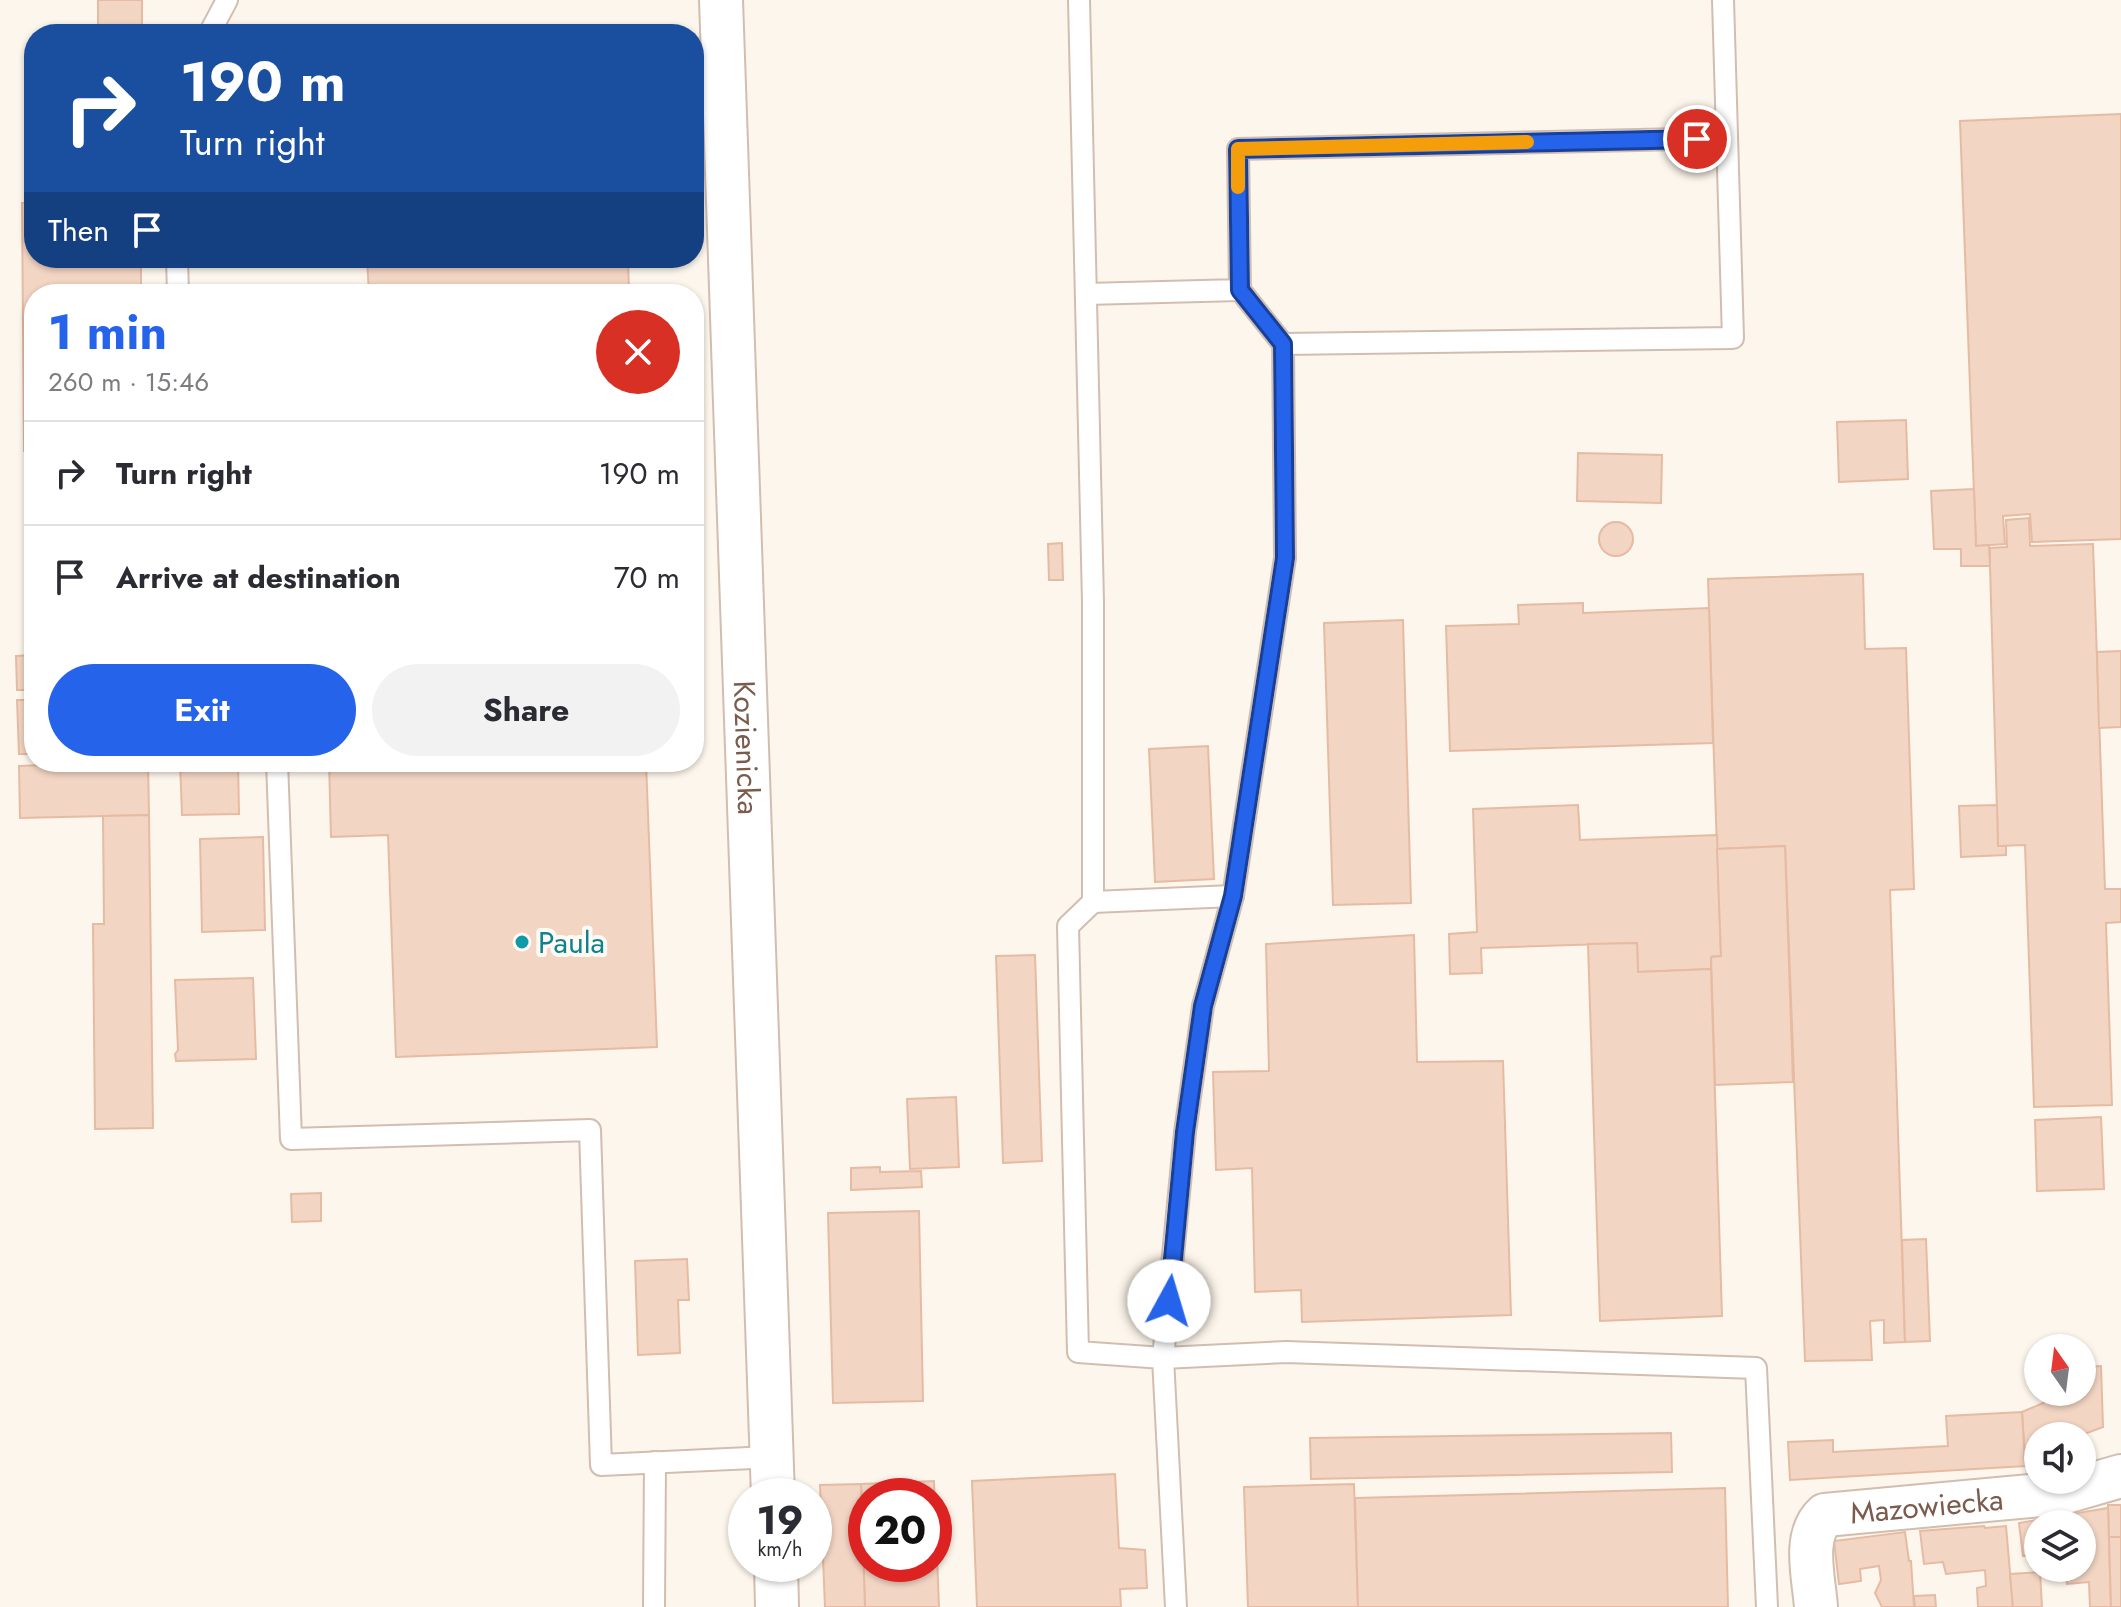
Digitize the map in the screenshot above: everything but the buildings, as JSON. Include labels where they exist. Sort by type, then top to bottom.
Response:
[{"type":"street","name":"Kozienicka","points":[[721,0],[772,1477]]},
{"type":"street","name":"Mazowiecka","points":[[1816,1607],[1811,1536],[1816,1523],[1825,1515],[2062,1493],[2121,1476]]},
{"type":"street","points":[[776,1582],[777,1607]]},
{"type":"lane","points":[[214,24],[227,0]]},
{"type":"lane","points":[[1079,0],[1093,602],[1093,902]]},
{"type":"lane","points":[[1283,344],[1733,338],[1723,0]]},
{"type":"lane","points":[[1176,1607],[1163,1358],[1185,1132],[1203,1006],[1233,896],[1285,558],[1283,344],[1240,290],[1238,149],[1727,138]]},
{"type":"lane","points":[[1086,294],[1240,290]]},
{"type":"lane","points":[[277,772],[291,1139],[590,1130],[601,1465],[655,1462],[772,1477]]},
{"type":"lane","points":[[1233,896],[1093,902],[1068,926],[1078,1352],[1163,1358],[1286,1352],[1756,1368],[1767,1607]]},
{"type":"lane","points":[[654,1607],[655,1462]]},
{"type":"slow traffic","points":[[1238,187],[1238,149],[1527,142]]},
{"type":"place","name":"Paula","points":[[522,942]]},
{"type":"route","points":[[1169,1301],[1185,1132],[1203,1006],[1233,896],[1285,558],[1283,344],[1240,290],[1238,149],[1697,139]]}]
